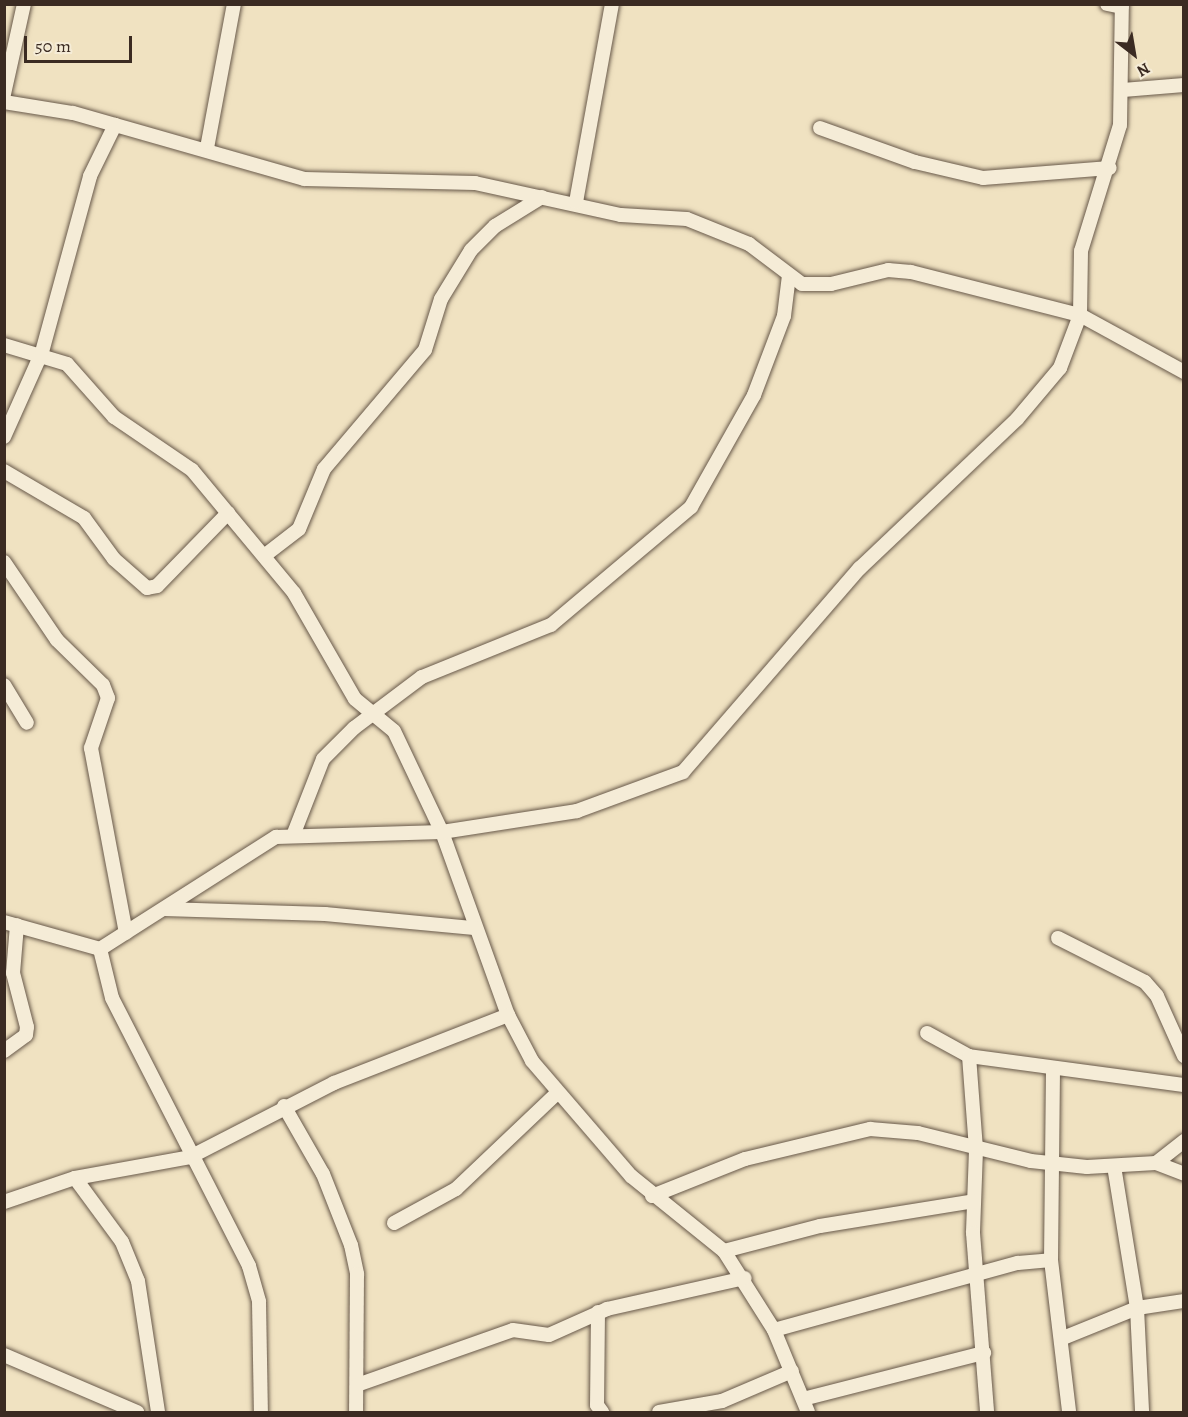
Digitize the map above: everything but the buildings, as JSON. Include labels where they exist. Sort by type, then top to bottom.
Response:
[{"type":"street","points":[[4,94],[24,4]]},
{"type":"street","points":[[207,148],[234,4]]},
{"type":"street","points":[[576,202],[612,4]]},
{"type":"street","points":[[4,1051],[26,1035],[27,1027],[13,973],[11,924],[100,949],[261,844],[294,834],[442,832],[577,811],[683,772],[860,568],[1017,419],[1060,368],[1080,315],[1081,251],[1110,168],[1123,90],[1122,6],[1107,4]]},
{"type":"street","points":[[1123,90],[1184,84]]},
{"type":"street","points":[[4,102],[42,105],[207,148],[304,178],[475,183],[576,202],[621,215],[706,223],[749,244],[789,278],[816,286],[878,271],[911,272],[1080,315],[1184,372]]},
{"type":"street","points":[[4,437],[42,352],[90,176],[115,125]]},
{"type":"street","points":[[820,128],[915,162],[983,178],[1110,168]]},
{"type":"street","points":[[264,556],[299,529],[324,469],[420,356],[453,274],[471,250],[495,226],[542,197]]},
{"type":"street","points":[[294,834],[323,759],[354,728],[453,661],[551,625],[691,507],[762,376],[784,316],[789,278]]},
{"type":"street","points":[[4,345],[42,352],[78,372],[114,417],[192,470],[294,593],[355,699],[394,731],[442,832],[474,928],[508,1015],[556,1094],[652,1196],[724,1251],[745,1278],[774,1330],[806,1406],[984,1353]]},
{"type":"street","points":[[4,471],[84,518],[114,559],[152,589],[228,513]]},
{"type":"street","points":[[4,562],[57,640],[103,685],[108,698],[91,748],[126,933]]},
{"type":"street","points":[[4,685],[27,723]]},
{"type":"street","points":[[354,728],[355,699]]},
{"type":"street","points":[[394,731],[395,699]]},
{"type":"street","points":[[164,909],[325,914],[474,928]]},
{"type":"street","points":[[1058,938],[1145,982],[1157,996],[1184,1056]]},
{"type":"street","points":[[100,949],[112,998],[190,1156],[233,1232],[260,1302],[261,1413]]},
{"type":"street","points":[[4,1202],[75,1178],[190,1156],[284,1106],[508,1015]]},
{"type":"street","points":[[927,1033],[969,1056],[1053,1070],[1184,1085]]},
{"type":"street","points":[[969,1056],[976,1150],[974,1201],[977,1278],[987,1413]]},
{"type":"street","points":[[1053,1070],[1051,1260],[1063,1338],[1069,1413]]},
{"type":"street","points":[[394,1222],[456,1189],[556,1094]]},
{"type":"street","points":[[284,1106],[323,1174],[351,1245],[357,1274],[356,1413]]},
{"type":"street","points":[[652,1196],[745,1159],[870,1129],[918,1133],[976,1150],[1052,1163],[1114,1167],[1156,1163],[1184,1174]]},
{"type":"street","points":[[1156,1163],[1184,1142]]},
{"type":"street","points":[[1114,1167],[1137,1308],[1142,1413]]},
{"type":"street","points":[[75,1178],[122,1242],[138,1281],[158,1413]]},
{"type":"street","points":[[724,1251],[820,1226],[974,1201]]},
{"type":"street","points":[[774,1330],[977,1278],[1018,1263],[1051,1260]]},
{"type":"street","points":[[357,1385],[513,1330],[549,1335],[598,1312],[745,1278]]},
{"type":"street","points":[[1063,1338],[1137,1308],[1184,1301]]},
{"type":"street","points":[[598,1312],[597,1405],[602,1413]]},
{"type":"street","points":[[4,1355],[137,1413]]},
{"type":"street","points":[[659,1413],[722,1401],[792,1371]]}]
